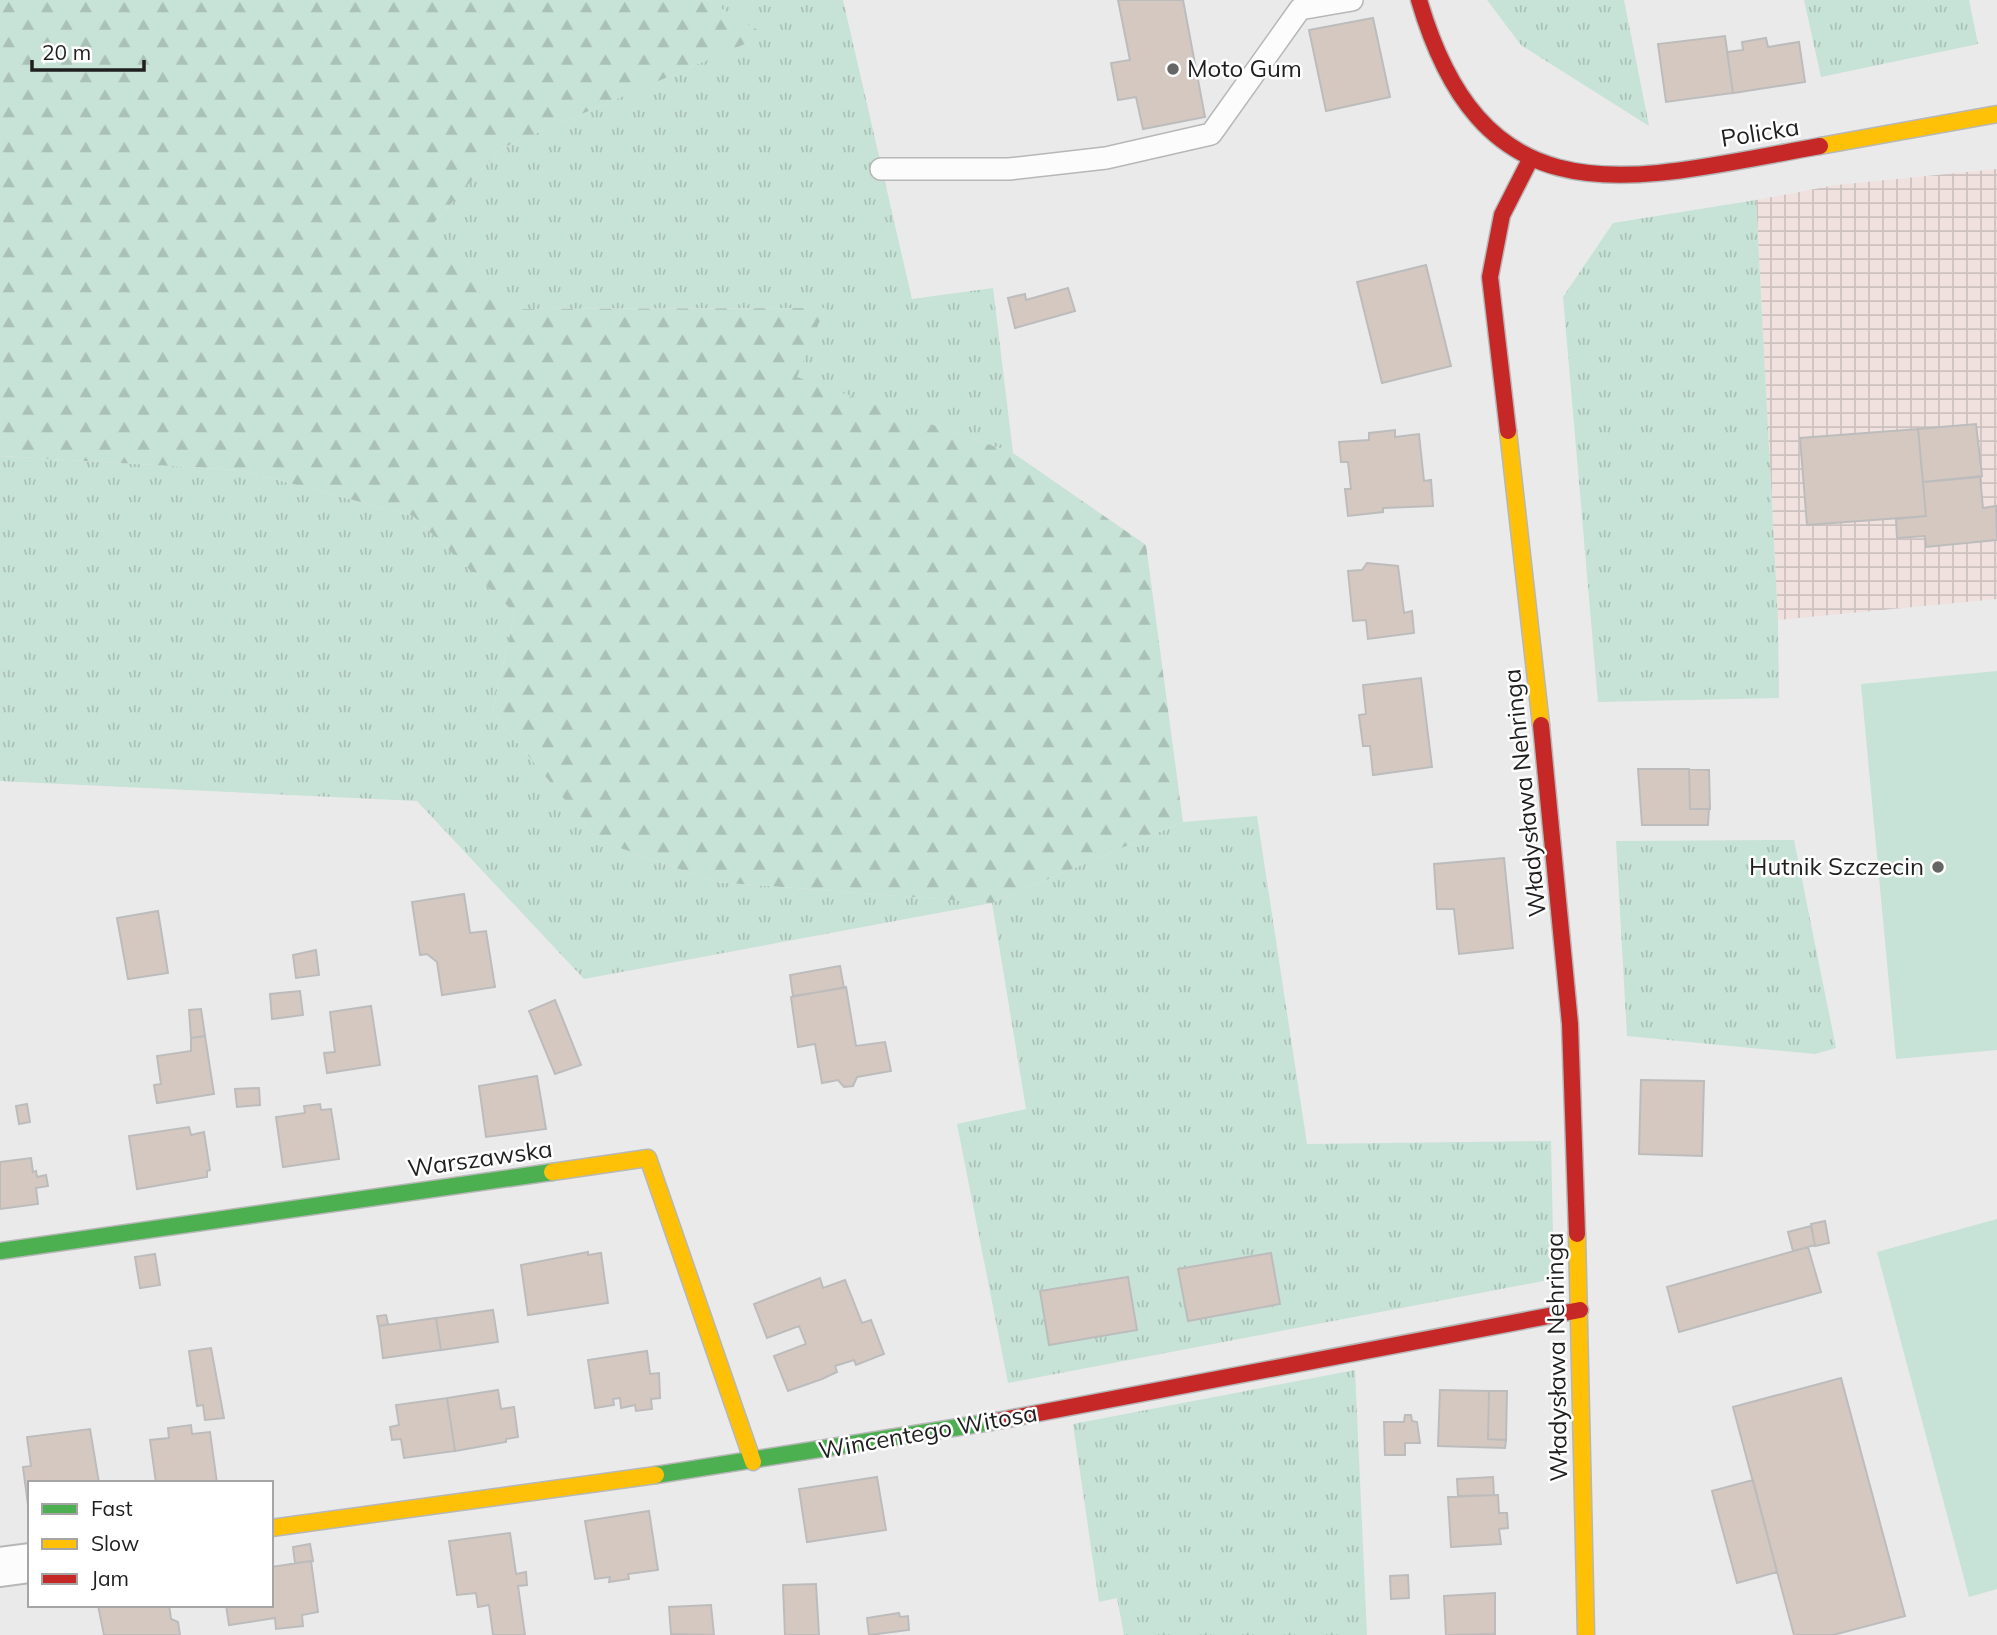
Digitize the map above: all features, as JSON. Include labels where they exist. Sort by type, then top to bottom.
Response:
[{"type":"street","points":[[1419,0],[1435,55],[1455,93],[1488,129],[1531,158]]},
{"type":"street","name":"Policka","points":[[1531,158],[1568,171],[1624,174],[1766,156],[1997,114]]},
{"type":"street","name":"Władysława Nehringa","points":[[1531,158],[1500,217],[1492,241],[1490,277],[1548,785],[1569,1011],[1580,1310],[1586,1635]]},
{"type":"street","name":"Warszawska","points":[[0,1251],[648,1158],[753,1462]]},
{"type":"street","name":"Wincentego Witosa","points":[[273,1528],[753,1462],[1063,1410],[1580,1310]]},
{"type":"street","points":[[0,1567],[28,1563]]},
{"type":"lane","points":[[881,169],[1009,169],[1105,158],[1211,134],[1300,9],[1353,0]]},
{"type":"shaded area","points":[[1997,169],[1997,599],[1778,620],[1756,200],[1836,185]]},
{"type":"green space","points":[[0,0],[707,0],[766,35],[500,149],[431,226],[503,309],[825,308],[797,377],[1013,453],[1146,545],[1183,822],[992,903],[715,882],[598,840],[492,712],[515,613],[413,516],[240,470],[0,456]]},
{"type":"green space","points":[[707,0],[843,0],[912,299],[993,288],[1013,453],[796,377],[825,308],[502,309],[431,226],[500,149],[765,35]]},
{"type":"green space","points":[[1487,0],[1624,0],[1649,126],[1521,45]]},
{"type":"green space","points":[[1804,0],[1969,0],[1978,44],[1821,77]]},
{"type":"green space","points":[[1756,200],[1778,620],[1779,698],[1598,702],[1563,297],[1613,223]]},
{"type":"green space","points":[[0,456],[240,470],[413,516],[515,613],[492,712],[598,840],[715,882],[992,903],[584,979],[417,801],[0,781]]},
{"type":"green space","name":"Hutnik Szczecin","points":[[1997,671],[1997,1050],[1896,1059],[1861,684]]},
{"type":"green space","points":[[1257,816],[1307,1144],[1551,1141],[1554,1279],[1008,1383],[957,1124],[1026,1109],[992,903],[1183,822]]},
{"type":"green space","points":[[1794,840],[1836,1048],[1815,1054],[1627,1036],[1616,841]]},
{"type":"green space","points":[[1997,1219],[1997,1589],[1969,1597],[1877,1252]]},
{"type":"green space","points":[[1355,1370],[1367,1635],[1124,1635],[1117,1598],[1099,1602],[1073,1424]]},
{"type":"building","points":[[1118,0],[1183,0],[1205,117],[1143,129],[1136,97],[1118,100],[1111,63],[1130,60]]},
{"type":"building","points":[[1373,18],[1390,97],[1326,111],[1309,30]]},
{"type":"building","points":[[1725,36],[1733,93],[1666,102],[1658,44]]},
{"type":"building","points":[[1766,38],[1768,47],[1799,42],[1805,82],[1733,93],[1727,52],[1743,50],[1742,42]]},
{"type":"building","points":[[1426,265],[1451,366],[1382,383],[1357,282]]},
{"type":"building","points":[[1068,288],[1075,311],[1015,328],[1008,298],[1025,294],[1026,300]]},
{"type":"building","points":[[1976,424],[1982,476],[1923,482],[1918,429]]},
{"type":"building","points":[[1918,429],[1926,516],[1807,525],[1800,438]]},
{"type":"building","points":[[1395,430],[1395,437],[1419,434],[1424,481],[1431,480],[1433,506],[1383,508],[1383,512],[1348,516],[1345,489],[1351,489],[1348,462],[1341,462],[1339,442],[1369,440],[1369,433]]},
{"type":"building","points":[[1980,477],[1983,508],[1996,506],[1997,540],[1926,547],[1925,536],[1897,538],[1896,519],[1926,516],[1923,482]]},
{"type":"building","points":[[1367,563],[1398,566],[1404,613],[1412,611],[1414,633],[1368,639],[1366,620],[1353,621],[1348,571],[1362,570]]},
{"type":"building","points":[[1421,678],[1432,767],[1373,775],[1370,746],[1363,746],[1359,715],[1366,714],[1363,685]]},
{"type":"building","points":[[1638,769],[1689,769],[1690,809],[1709,809],[1708,825],[1642,825]]},
{"type":"building","points":[[1689,769],[1709,770],[1710,809],[1690,809]]},
{"type":"building","points":[[1504,858],[1513,948],[1459,954],[1454,909],[1437,909],[1434,864]]},
{"type":"building","points":[[464,894],[470,933],[486,931],[495,987],[442,995],[437,962],[427,954],[420,955],[412,902]]},
{"type":"building","points":[[158,911],[168,973],[128,979],[117,918]]},
{"type":"building","points":[[316,950],[319,975],[296,978],[293,955]]},
{"type":"building","points":[[840,966],[844,988],[793,996],[790,975]]},
{"type":"building","points":[[846,987],[856,1046],[885,1042],[891,1071],[857,1077],[853,1086],[844,1087],[838,1080],[822,1083],[815,1044],[798,1047],[791,997]]},
{"type":"building","points":[[300,991],[303,1015],[272,1019],[270,994]]},
{"type":"building","points":[[555,1000],[581,1065],[555,1074],[529,1011]]},
{"type":"building","points":[[371,1006],[380,1065],[327,1073],[324,1053],[335,1052],[330,1012]]},
{"type":"building","points":[[201,1009],[205,1036],[191,1038],[189,1010]]},
{"type":"building","points":[[205,1036],[214,1094],[157,1103],[154,1085],[161,1084],[157,1056],[191,1051],[191,1038]]},
{"type":"building","points":[[537,1076],[546,1129],[486,1137],[479,1086]]},
{"type":"building","points":[[1641,1080],[1704,1081],[1702,1156],[1639,1154]]},
{"type":"building","points":[[259,1088],[260,1105],[237,1107],[235,1089]]},
{"type":"building","points":[[27,1104],[30,1122],[19,1124],[16,1106]]},
{"type":"building","points":[[320,1104],[321,1110],[331,1109],[339,1159],[283,1167],[276,1117],[305,1113],[304,1106]]},
{"type":"building","points":[[189,1127],[191,1135],[204,1132],[210,1170],[207,1171],[207,1177],[137,1189],[129,1136]]},
{"type":"building","points":[[31,1158],[33,1172],[36,1171],[37,1177],[46,1175],[48,1186],[36,1188],[38,1204],[0,1209],[0,1162]]},
{"type":"building","points":[[1825,1221],[1829,1243],[1815,1246],[1811,1224]]},
{"type":"building","points":[[1811,1226],[1815,1245],[1793,1251],[1788,1232]]},
{"type":"building","points":[[1808,1247],[1821,1292],[1679,1332],[1667,1287]]},
{"type":"building","points":[[588,1252],[588,1255],[601,1253],[608,1303],[528,1315],[521,1265]]},
{"type":"building","points":[[1271,1253],[1280,1304],[1188,1321],[1178,1269]]},
{"type":"building","points":[[155,1254],[160,1285],[140,1288],[135,1257]]},
{"type":"building","points":[[1128,1277],[1137,1330],[1049,1345],[1040,1291]]},
{"type":"building","points":[[820,1278],[823,1288],[845,1280],[862,1323],[871,1320],[884,1354],[856,1365],[854,1360],[835,1366],[837,1372],[788,1391],[774,1356],[806,1344],[799,1326],[767,1338],[754,1304]]},
{"type":"building","points":[[493,1310],[498,1342],[441,1350],[436,1318]]},
{"type":"building","points":[[386,1315],[388,1324],[379,1326],[377,1316]]},
{"type":"building","points":[[436,1318],[441,1350],[383,1358],[379,1326]]},
{"type":"building","points":[[211,1348],[224,1418],[205,1420],[203,1405],[197,1406],[189,1351]]},
{"type":"building","points":[[647,1351],[650,1374],[659,1373],[660,1398],[651,1399],[652,1409],[636,1411],[635,1405],[621,1408],[620,1398],[613,1399],[614,1405],[595,1408],[588,1360]]},
{"type":"building","points":[[1841,1378],[1905,1616],[1833,1635],[1794,1635],[1733,1407]]},
{"type":"building","points":[[498,1390],[501,1409],[514,1407],[518,1437],[506,1439],[506,1442],[455,1451],[447,1398]]},
{"type":"building","points":[[1440,1390],[1489,1391],[1488,1439],[1506,1440],[1505,1448],[1438,1446]]},
{"type":"building","points":[[1489,1391],[1507,1391],[1506,1440],[1488,1439]]},
{"type":"building","points":[[447,1398],[455,1451],[404,1458],[401,1439],[392,1440],[390,1427],[399,1425],[396,1405]]},
{"type":"building","points":[[1405,1415],[1411,1415],[1412,1421],[1417,1422],[1420,1443],[1405,1443],[1405,1455],[1385,1455],[1384,1422],[1404,1422]]},
{"type":"building","points":[[191,1425],[192,1434],[210,1432],[217,1481],[156,1481],[150,1440],[169,1438],[168,1428]]},
{"type":"building","points":[[90,1429],[99,1481],[28,1481],[28,1505],[23,1467],[31,1466],[27,1437]]},
{"type":"building","points":[[877,1477],[886,1530],[807,1542],[799,1489]]},
{"type":"building","points":[[1493,1477],[1494,1495],[1458,1496],[1457,1479]]},
{"type":"building","points":[[1753,1480],[1777,1572],[1737,1583],[1712,1491]]},
{"type":"building","points":[[1498,1495],[1499,1513],[1507,1513],[1508,1528],[1499,1529],[1501,1544],[1451,1547],[1448,1497]]},
{"type":"building","points":[[649,1511],[658,1570],[628,1574],[629,1579],[609,1582],[610,1577],[595,1579],[585,1521]]},
{"type":"building","points":[[510,1533],[516,1574],[526,1572],[527,1585],[518,1586],[525,1635],[493,1635],[489,1605],[478,1607],[476,1593],[457,1595],[449,1541]]},
{"type":"building","points":[[310,1544],[313,1561],[295,1563],[293,1547]]},
{"type":"building","points":[[311,1561],[318,1612],[302,1615],[303,1626],[276,1629],[275,1618],[229,1625],[226,1607],[273,1607],[273,1567]]},
{"type":"building","points":[[1408,1575],[1409,1598],[1391,1599],[1390,1576]]},
{"type":"building","points":[[816,1584],[819,1635],[785,1635],[783,1585]]},
{"type":"building","points":[[1495,1593],[1495,1634],[1446,1635],[1444,1596]]},
{"type":"building","points":[[711,1605],[714,1635],[671,1634],[669,1607]]},
{"type":"building","points":[[98,1607],[169,1607],[171,1619],[178,1622],[180,1635],[104,1635]]},
{"type":"building","points":[[899,1613],[900,1617],[908,1616],[909,1630],[869,1635],[867,1618]]},
{"type":"traffic: fast","points":[[0,1251],[552,1172]]},
{"type":"traffic: fast","points":[[656,1475],[997,1421]]},
{"type":"traffic: slow","points":[[1820,146],[1997,114]]},
{"type":"traffic: slow","points":[[1508,431],[1541,725]]},
{"type":"traffic: slow","points":[[552,1172],[648,1158],[753,1462]]},
{"type":"traffic: slow","points":[[1577,1234],[1586,1635]]},
{"type":"traffic: slow","points":[[273,1528],[656,1475]]},
{"type":"traffic: jam","points":[[1419,0],[1448,73],[1484,124],[1527,156],[1575,171],[1629,175],[1689,169],[1820,146]]},
{"type":"traffic: jam","points":[[1508,431],[1490,277],[1502,215],[1531,158]]},
{"type":"traffic: jam","points":[[1541,725],[1570,1024],[1577,1234]]},
{"type":"traffic: jam","points":[[997,1421],[1580,1310]]},
{"type":"place","name":"Moto Gum","points":[[1173,69]]},
{"type":"place","name":"Hutnik Szczecin","points":[[1938,867]]}]
